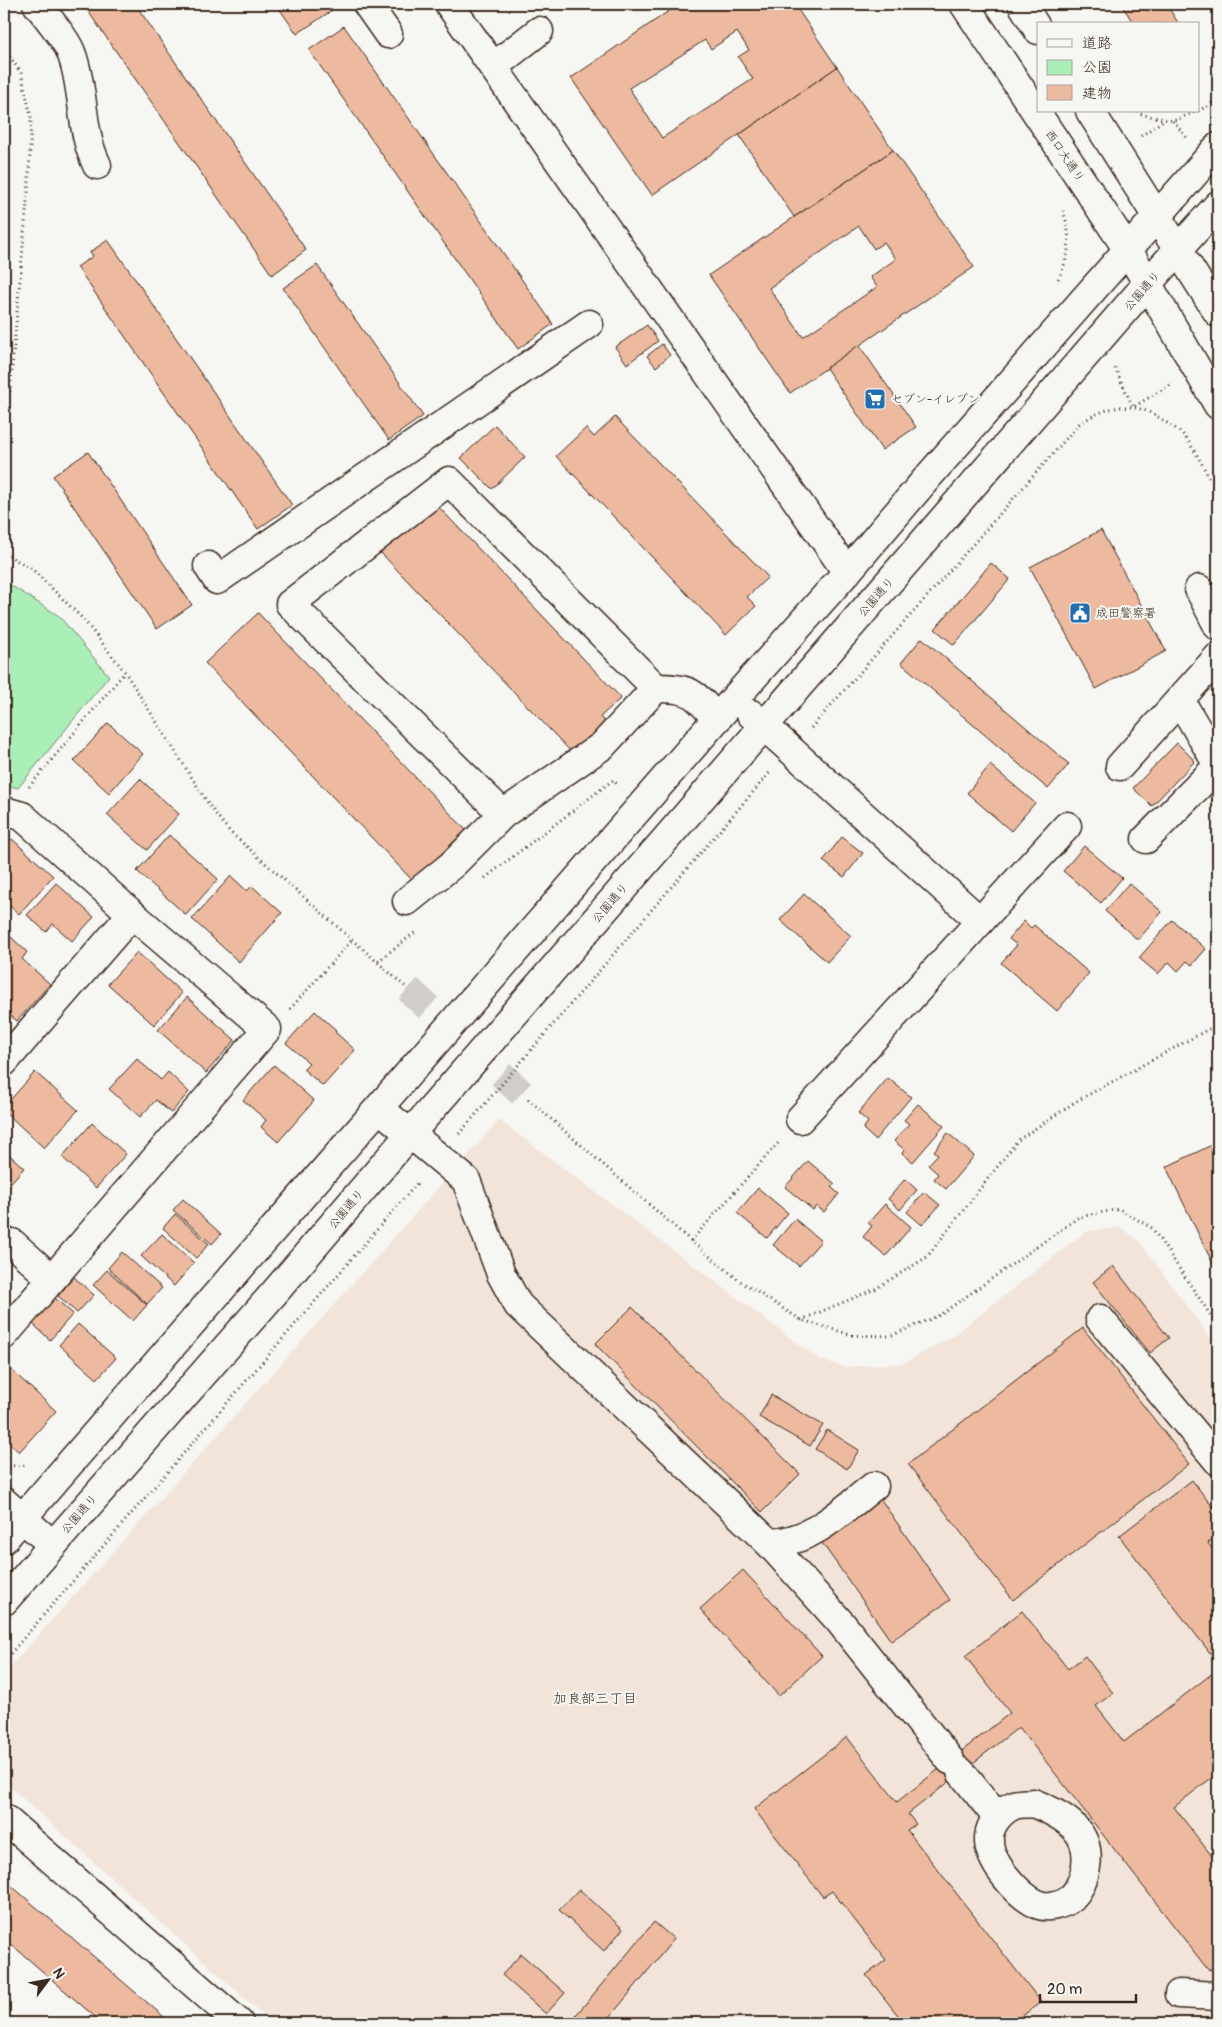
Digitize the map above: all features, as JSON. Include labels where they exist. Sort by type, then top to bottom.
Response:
[{"type":"street","points":[[37,4],[72,53],[78,76],[90,151],[97,166]]},
{"type":"street","points":[[367,4],[388,34]]},
{"type":"street","points":[[449,4],[847,572]]},
{"type":"street","name":"西口大通り","points":[[964,4],[1128,250],[1218,405]]},
{"type":"street","points":[[1022,4],[1037,28]]},
{"type":"street","points":[[493,67],[539,31]]},
{"type":"street","points":[[1091,112],[1218,312]]},
{"type":"street","points":[[4,1540],[13,1510],[379,1108],[1218,147]]},
{"type":"street","name":"公園通り","points":[[4,1601],[275,1292],[1148,283],[1218,205]]},
{"type":"street","points":[[208,566],[217,580],[589,324]]},
{"type":"street","points":[[502,814],[290,604],[449,481],[656,688],[680,688],[764,726],[980,921]]},
{"type":"street","points":[[1199,589],[1218,624]]},
{"type":"street","points":[[1120,766],[1218,657]]},
{"type":"street","points":[[407,901],[453,864],[502,814],[602,746],[656,688]]},
{"type":"street","points":[[1146,839],[1218,766],[1180,700]]},
{"type":"street","points":[[4,1335],[267,1029],[132,914],[22,816],[6,811]]},
{"type":"street","points":[[800,1119],[1066,826]]},
{"type":"street","points":[[4,1062],[132,914]]},
{"type":"street","points":[[379,1108],[466,1180],[501,1274],[518,1305],[769,1543],[841,1623],[997,1817]]},
{"type":"street","points":[[12,1243],[52,1279]]},
{"type":"street","points":[[1100,1319],[1218,1462]]},
{"type":"street","points":[[769,1543],[782,1543],[812,1533],[874,1486]]},
{"type":"street","points":[[13,1510],[53,1545]]},
{"type":"street","points":[[4,1818],[239,2023]]},
{"type":"street","points":[[1179,1994],[1218,1996]]},
{"type":"path","points":[[4,48],[21,73],[31,116],[29,180],[8,423],[4,446]]},
{"type":"path","points":[[1200,110],[1218,100]]},
{"type":"path","points":[[1138,112],[1174,121],[1196,112]]},
{"type":"path","points":[[4,1661],[768,774],[792,750],[1079,424],[1098,412],[1116,408],[1133,407],[1159,417],[1184,436],[1218,493]]},
{"type":"path","points":[[4,553],[32,569],[77,612],[125,672],[211,808],[230,832],[408,989]]},
{"type":"path","points":[[6,811],[125,672]]},
{"type":"path","points":[[480,883],[613,780],[623,789]]},
{"type":"path","points":[[378,961],[425,925]]},
{"type":"path","points":[[267,1029],[276,1024],[353,939]]},
{"type":"path","points":[[801,1320],[875,1289],[927,1257],[1018,1140],[1075,1102],[1218,1024]]},
{"type":"path","points":[[528,1099],[691,1241],[740,1281],[801,1320],[852,1336],[890,1336],[940,1315],[1079,1217],[1120,1209],[1152,1228],[1218,1326]]},
{"type":"path","points":[[691,1241],[800,1119]]},
{"type":"shaded area","points":[[499,1120],[820,1360],[845,1367],[905,1363],[954,1335],[1085,1232],[1120,1227],[1140,1242],[1218,1349],[1218,2023],[272,2023],[4,1781],[4,1674]]},
{"type":"green space","points":[[4,581],[59,616],[109,676],[18,788],[4,785]]},
{"type":"building","points":[[83,4],[135,4],[306,250],[272,275]]},
{"type":"building","points":[[276,4],[326,4],[331,11],[297,34]]},
{"type":"building","points":[[679,4],[794,4],[837,67],[652,195],[571,78]],"holes":[[[737,32],[749,50],[738,57],[753,79],[662,138],[629,88],[705,40],[711,49]]]},
{"type":"building","points":[[1121,4],[1166,4],[1178,22],[1133,22]]},
{"type":"building","points":[[344,26],[553,324],[518,349],[309,50]]},
{"type":"building","points":[[837,67],[893,150],[794,217],[739,135]]},
{"type":"building","points":[[893,150],[974,267],[790,393],[709,275]],"holes":[[[859,226],[874,249],[884,242],[896,259],[870,277],[877,287],[803,337],[769,288]]]},
{"type":"building","points":[[108,240],[292,505],[258,529],[77,267],[93,256],[90,252]]},
{"type":"building","points":[[317,265],[423,416],[389,440],[283,288]]},
{"type":"building","points":[[647,325],[658,341],[627,364],[615,347]]},
{"type":"building","points":[[662,344],[670,355],[656,367],[647,356]]},
{"type":"building","points":[[859,345],[916,427],[882,450],[826,368]]},
{"type":"building","points":[[615,417],[768,577],[747,597],[756,606],[726,635],[556,456],[586,428],[594,437]]},
{"type":"building","points":[[495,425],[525,457],[492,489],[461,458]]},
{"type":"building","points":[[88,452],[192,605],[157,629],[53,476]]},
{"type":"building","points":[[433,501],[621,698],[600,717],[609,726],[576,757],[380,552]]},
{"type":"building","points":[[1101,530],[1166,651],[1096,689],[1030,567]]},
{"type":"building","points":[[991,563],[1010,579],[954,645],[935,629]]},
{"type":"building","points":[[258,613],[466,830],[413,881],[205,663]]},
{"type":"building","points":[[922,638],[1069,764],[1048,789],[901,663]]},
{"type":"building","points":[[108,723],[143,754],[109,793],[74,761]]},
{"type":"building","points":[[1177,743],[1195,761],[1152,806],[1133,788]]},
{"type":"building","points":[[990,765],[1035,803],[1011,831],[967,793]]},
{"type":"building","points":[[140,779],[179,814],[147,850],[107,815]]},
{"type":"building","points":[[169,835],[218,879],[186,915],[137,871]]},
{"type":"building","points":[[842,837],[863,853],[844,877],[823,861]]},
{"type":"building","points":[[12,839],[53,876],[19,914],[4,901],[4,848]]},
{"type":"building","points":[[1084,846],[1122,878],[1101,903],[1063,871]]},
{"type":"building","points":[[231,876],[247,891],[252,886],[282,913],[239,962],[192,919]]},
{"type":"building","points":[[56,883],[94,917],[72,941],[53,924],[46,932],[27,915]]},
{"type":"building","points":[[1129,883],[1162,912],[1138,940],[1105,911]]},
{"type":"building","points":[[804,894],[851,936],[827,962],[780,920]]},
{"type":"building","points":[[1172,920],[1206,949],[1192,965],[1187,961],[1178,971],[1169,962],[1158,974],[1139,958]]},
{"type":"building","points":[[1024,921],[1031,928],[1034,925],[1089,973],[1057,1011],[1001,963],[1017,945],[1009,939]]},
{"type":"building","points":[[11,937],[27,952],[22,959],[50,984],[17,1021],[4,1010],[4,945]]},
{"type":"building","points":[[137,952],[182,993],[154,1025],[108,984]]},
{"type":"building","points":[[187,997],[235,1040],[206,1073],[158,1030]]},
{"type":"building","points":[[315,1011],[355,1050],[323,1086],[303,1069],[309,1063],[286,1043]]},
{"type":"building","points":[[137,1059],[161,1080],[168,1072],[189,1092],[171,1113],[156,1100],[140,1117],[109,1089]]},
{"type":"building","points":[[274,1065],[314,1101],[278,1142],[261,1127],[266,1120],[243,1100]]},
{"type":"building","points":[[35,1072],[78,1110],[44,1148],[4,1111],[4,1107]]},
{"type":"building","points":[[888,1078],[911,1097],[875,1140],[863,1129],[868,1122],[858,1113]]},
{"type":"building","points":[[918,1104],[944,1126],[913,1162],[902,1153],[905,1150],[894,1141],[909,1124],[904,1120]]},
{"type":"building","points":[[92,1123],[126,1154],[96,1188],[62,1157]]},
{"type":"building","points":[[948,1133],[974,1156],[946,1189],[934,1179],[938,1174],[928,1165],[938,1154],[934,1151]]},
{"type":"building","points":[[1218,1142],[1218,1264],[1214,1266],[1166,1167]]},
{"type":"building","points":[[4,1150],[24,1168],[4,1190]]},
{"type":"building","points":[[808,1161],[835,1184],[831,1187],[839,1194],[824,1212],[816,1206],[813,1210],[785,1187]]},
{"type":"building","points":[[905,1179],[917,1190],[900,1210],[888,1199]]},
{"type":"building","points":[[758,1188],[788,1213],[767,1238],[737,1213]]},
{"type":"building","points":[[924,1192],[940,1205],[922,1225],[907,1212]]},
{"type":"building","points":[[183,1199],[221,1234],[212,1244],[173,1210]]},
{"type":"building","points":[[885,1204],[911,1227],[886,1256],[863,1237],[872,1226],[868,1223]]},
{"type":"building","points":[[175,1214],[209,1244],[196,1258],[163,1228]]},
{"type":"building","points":[[795,1219],[821,1241],[799,1266],[773,1245]]},
{"type":"building","points":[[162,1234],[194,1263],[174,1286],[141,1256]]},
{"type":"building","points":[[122,1252],[162,1288],[147,1304],[108,1268]]},
{"type":"building","points":[[1113,1266],[1169,1338],[1150,1353],[1093,1282]]},
{"type":"building","points":[[107,1270],[147,1305],[133,1321],[93,1285]]},
{"type":"building","points":[[74,1277],[94,1295],[77,1313],[58,1296]]},
{"type":"building","points":[[55,1298],[73,1314],[50,1340],[32,1323]]},
{"type":"building","points":[[632,1307],[800,1474],[762,1512],[595,1344]]},
{"type":"building","points":[[78,1324],[116,1358],[97,1379],[59,1345]]},
{"type":"building","points":[[1083,1328],[1189,1464],[1013,1600],[908,1464]]},
{"type":"building","points":[[5,1364],[56,1411],[19,1452],[4,1438]]},
{"type":"building","points":[[771,1395],[823,1425],[810,1446],[759,1417]]},
{"type":"building","points":[[827,1430],[859,1450],[847,1469],[815,1449]]},
{"type":"building","points":[[1192,1480],[1218,1514],[1218,1535],[1208,1543],[1218,1556],[1218,1663],[1119,1536]]},
{"type":"building","points":[[880,1498],[950,1600],[891,1641],[820,1540]]},
{"type":"building","points":[[743,1570],[822,1656],[779,1696],[700,1609]]},
{"type":"building","points":[[1022,1611],[1068,1669],[1085,1656],[1113,1693],[1096,1706],[1124,1742],[1218,1669],[1218,1773],[1174,1807],[1218,1864],[1218,1963],[1209,1971],[1019,1727],[908,1814],[916,1824],[907,1830],[1041,2002],[1013,2023],[904,2023],[866,1975],[886,1960],[832,1891],[823,1897],[754,1809],[847,1737],[897,1802],[1010,1713],[965,1656]]},
{"type":"building","points":[[7,1882],[171,2023],[102,2023],[4,1938],[4,1886]]},
{"type":"building","points":[[579,1889],[623,1929],[604,1951],[559,1910]]},
{"type":"building","points":[[654,1922],[674,1939],[605,2023],[574,2023],[571,2021]]},
{"type":"building","points":[[521,1954],[565,1993],[546,2014],[502,1975]]},
{"type":"tunnel","points":[[408,989],[528,1099]]},
{"type":"place","name":"セブン-イレブン","points":[[875,399]]},
{"type":"place","name":"成田警察署","points":[[1080,613]]},
{"type":"district","name":"加良部三丁目","points":[[595,1698]]}]
